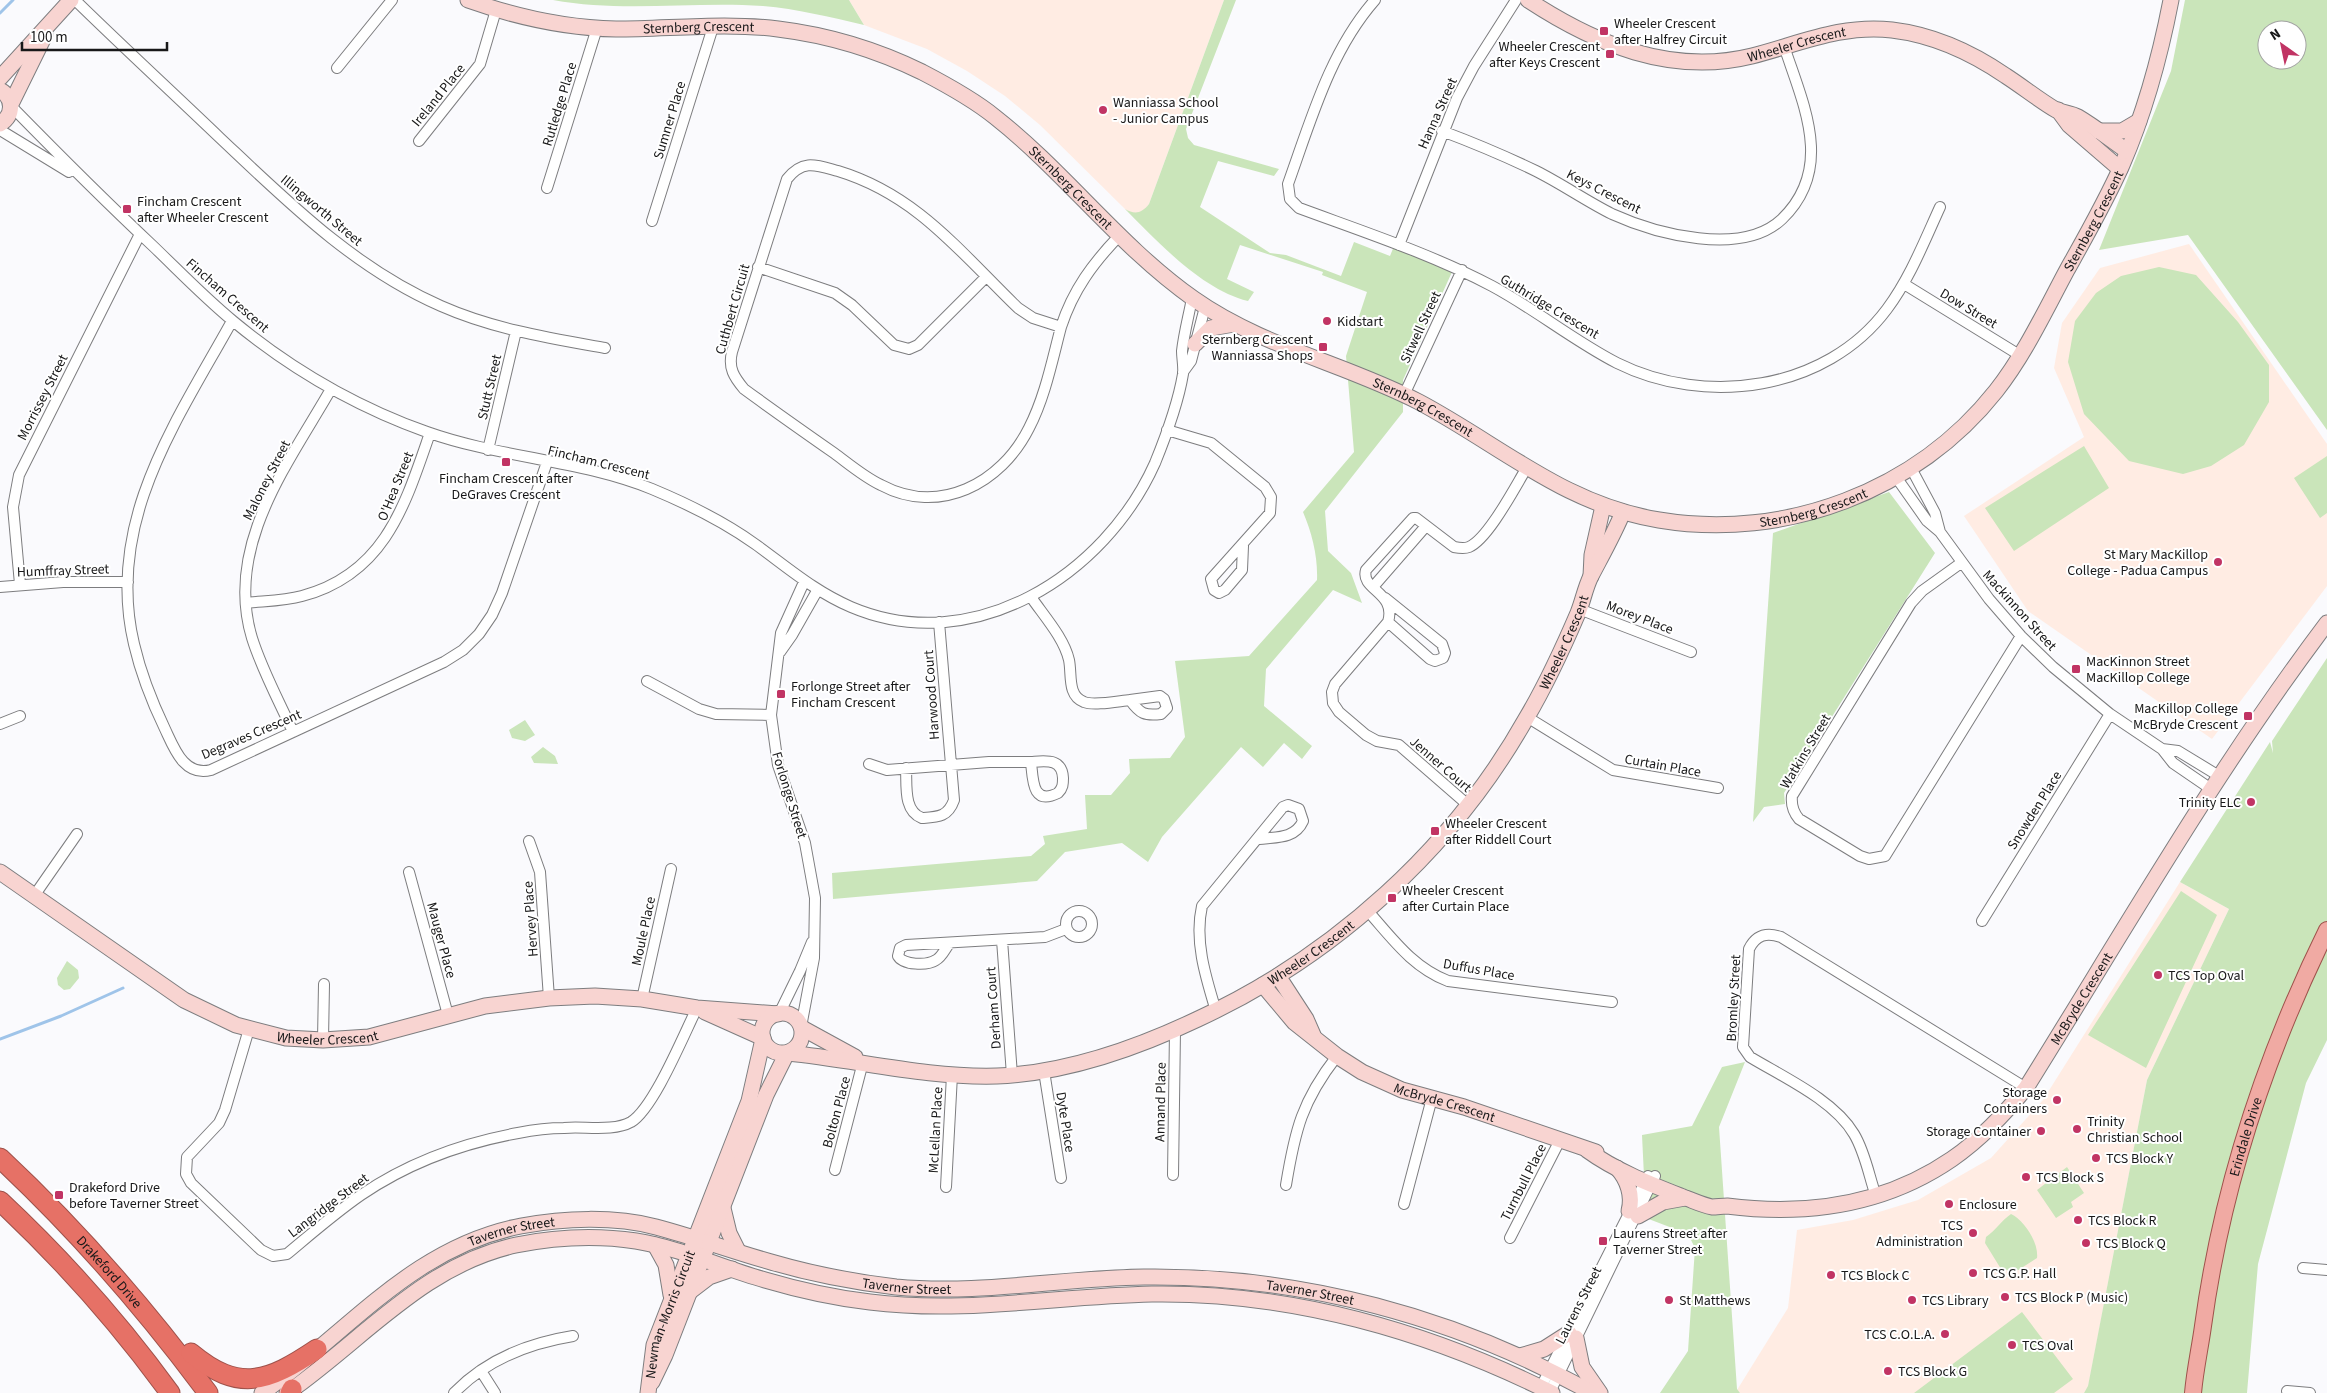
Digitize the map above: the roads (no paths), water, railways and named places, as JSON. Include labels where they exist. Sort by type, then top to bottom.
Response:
[{"type":"highway","name":"Drakeford Drive","points":[[0,1158],[51,1206],[141,1306],[208,1393]]},
{"type":"highway","points":[[0,1201],[72,1274],[134,1346],[170,1393]]},
{"type":"highway","points":[[141,1306],[163,1320],[208,1371],[222,1379],[237,1383],[261,1383],[276,1377],[318,1349]]},
{"type":"main road","name":"Erindale Drive","points":[[2193,1393],[2210,1277],[2226,1201],[2244,1133],[2267,1065],[2287,1016],[2327,930]]},
{"type":"main road","name":"Erindale Drive","points":[[2199,1353],[2200,1393]]},
{"type":"street","points":[[0,78],[71,0]]},
{"type":"street","name":"Illingworth Street","points":[[75,0],[298,211],[342,248],[384,276],[440,305],[516,331],[605,348]]},
{"type":"street","points":[[337,68],[392,0]]},
{"type":"street","name":"Sternberg Crescent","points":[[468,0],[534,20],[597,28],[713,27],[779,29],[825,38],[878,53],[916,69],[953,88],[991,113],[1040,156],[1147,262],[1192,298],[1234,324],[1280,345],[1404,395],[1557,486],[1603,506],[1657,520],[1692,524],[1733,525],[1806,514],[1851,499],[1896,477],[1911,468],[1964,426],[1998,389],[2021,356],[2120,169],[2139,121],[2162,47],[2171,0]]},
{"type":"street","name":"Guthridge Crescent","points":[[1375,0],[1346,38],[1334,61],[1288,190],[1290,198],[1299,208],[1462,270],[1512,297],[1617,362],[1664,380],[1697,387],[1728,388],[1775,381],[1804,372],[1824,362],[1855,342],[1877,321],[1904,284],[1940,207]]},
{"type":"street","name":"Hanna Street","points":[[1399,245],[1442,131],[1474,66],[1516,0]]},
{"type":"street","name":"Wheeler Crescent","points":[[1528,0],[1599,39],[1647,57],[1672,61],[1717,62],[1750,56],[1840,31],[1878,29],[1917,34],[1965,51],[2058,110],[2076,116],[2127,152]]},
{"type":"street","name":"Ireland Place","points":[[419,141],[480,64],[496,10]]},
{"type":"street","points":[[0,124],[9,115],[11,105],[53,20]]},
{"type":"street","name":"Sumner Place","points":[[652,221],[713,27]]},
{"type":"street","name":"Rutledge Place","points":[[547,188],[597,28]]},
{"type":"street","name":"Keys Crescent","points":[[1442,131],[1538,172],[1599,207],[1646,227],[1678,235],[1709,239],[1735,239],[1754,235],[1778,223],[1791,210],[1802,194],[1811,166],[1812,145],[1809,123],[1784,46]]},
{"type":"street","points":[[0,90],[6,94],[11,105]]},
{"type":"street","name":"Fincham Crescent","points":[[11,105],[81,178],[232,320],[280,357],[331,389],[392,418],[430,433],[488,450],[605,474],[643,485],[681,501],[736,531],[817,591],[855,609],[885,618],[909,622],[939,622],[976,618],[999,612],[1031,597],[1083,560],[1108,535],[1138,494],[1154,463],[1167,430],[1183,372],[1182,353],[1192,298]]},
{"type":"street","name":"Wheeler Crescent","points":[[2058,110],[2069,125],[2120,169]]},
{"type":"street","points":[[2098,131],[2122,131],[2139,121]]},
{"type":"street","name":"Fincham Crescent","points":[[0,130],[81,178]]},
{"type":"street","name":"Cuthbert Circuit","points":[[1061,327],[1033,318],[1018,308],[932,223],[906,202],[866,181],[815,165],[804,166],[794,171],[787,179],[730,361],[735,378],[744,389],[873,481],[912,497],[932,498],[951,496],[969,489],[997,469],[1014,451],[1028,430],[1039,407],[1061,327],[1076,290],[1090,268],[1120,235]]},
{"type":"street","name":"Morrissey Street","points":[[20,584],[13,507],[19,475],[140,234]]},
{"type":"street","points":[[758,267],[835,293],[852,305],[894,345],[908,349],[918,345],[986,277]]},
{"type":"street","name":"Sitwell Street","points":[[1404,395],[1462,270]]},
{"type":"street","name":"Dow Street","points":[[1904,284],[2021,356]]},
{"type":"street","name":"Fincham Crescent","points":[[1183,372],[1191,361],[1205,307]]},
{"type":"street","name":"Degraves Crescent","points":[[232,320],[150,472],[132,533],[128,582],[131,628],[142,674],[176,754],[186,765],[198,770],[211,770],[444,662],[463,650],[479,634],[492,614],[502,593],[547,462]]},
{"type":"street","points":[[1195,344],[1211,328],[1234,324]]},
{"type":"street","name":"Stutt Street","points":[[488,450],[516,331]]},
{"type":"street","name":"Maloney Street","points":[[293,732],[252,637],[246,603],[247,563],[256,526],[331,389]]},
{"type":"street","points":[[1167,430],[1211,443],[1271,496],[1270,513],[1243,546]]},
{"type":"street","name":"O'Hea Street","points":[[246,603],[302,596],[347,576],[366,561],[390,532],[403,510],[430,433]]},
{"type":"street","points":[[1383,596],[1390,609],[1388,622],[1430,659],[1439,661],[1443,658],[1442,644],[1367,582],[1364,572],[1413,518],[1454,547],[1468,548],[1474,544],[1499,514],[1526,468]]},
{"type":"street","name":"Mackinnon Street","points":[[1911,468],[1934,510],[1940,532]]},
{"type":"street","name":"Mackinnon Street","points":[[1896,477],[1924,517],[1940,532],[1961,562],[2021,636],[2053,667],[2110,714],[2162,749],[2173,763],[2215,782]]},
{"type":"street","name":"Wheeler Crescent","points":[[788,1053],[863,1062],[908,1071],[952,1076],[1012,1075],[1044,1070],[1097,1059],[1175,1030],[1216,1011],[1263,985],[1313,953],[1367,910],[1421,860],[1468,805],[1527,717],[1556,665],[1579,609],[1590,577],[1592,555],[1603,506]]},
{"type":"street","name":"Wheeler Crescent","points":[[1590,577],[1604,556],[1623,512]]},
{"type":"street","points":[[1373,587],[1426,526]]},
{"type":"street","name":"Watkins Street","points":[[1961,562],[1922,591],[1911,603],[1792,796],[1791,802],[1799,819],[1860,856],[1869,859],[1885,856],[2021,636]]},
{"type":"street","name":"Humffray Street","points":[[0,587],[20,584],[128,582]]},
{"type":"street","name":"Forlonge Street","points":[[802,1028],[814,958],[813,883],[805,844],[778,765],[771,715],[781,633],[804,582]]},
{"type":"street","name":"Forlonge Street","points":[[780,652],[817,591]]},
{"type":"street","points":[[1031,597],[1064,648],[1069,660],[1072,689],[1075,696],[1088,703],[1130,700]]},
{"type":"street","name":"Morey Place","points":[[1579,609],[1691,652]]},
{"type":"street","name":"Harwood Court","points":[[906,768],[909,805],[912,811],[922,818],[944,815],[951,809],[954,800],[949,765],[939,622]]},
{"type":"street","name":"Jenner Court","points":[[1388,622],[1335,684],[1332,692],[1333,703],[1339,712],[1366,736],[1377,741],[1399,745],[1468,805]]},
{"type":"street","name":"McBryde Crescent","points":[[1587,1150],[1606,1153],[1687,1198],[1760,1210],[1828,1207],[1876,1196],[1909,1183],[1952,1158],[1994,1124],[2026,1088],[2215,782],[2281,683],[2327,622]]},
{"type":"street","points":[[647,681],[699,709],[716,714],[771,715]]},
{"type":"street","name":"Snowden Place","points":[[1982,921],[2110,714]]},
{"type":"street","points":[[0,724],[20,716]]},
{"type":"street","name":"Curtain Place","points":[[1527,717],[1613,770],[1718,788]]},
{"type":"street","name":"Mackinnon Street","points":[[2162,749],[2178,751],[2215,782]]},
{"type":"street","points":[[869,764],[887,770],[949,765],[1031,762]]},
{"type":"street","points":[[34,896],[77,834]]},
{"type":"street","points":[[1216,1011],[1202,959],[1199,918],[1202,906],[1259,839]]},
{"type":"street","name":"Hervey Place","points":[[529,841],[540,872],[549,998]]},
{"type":"street","name":"Moule Place","points":[[642,999],[671,869]]},
{"type":"street","name":"Wheeler Crescent","points":[[0,872],[184,1000],[209,1014],[249,1029],[286,1038],[323,1040],[369,1037],[485,1006],[549,998],[595,996],[642,999],[697,1008],[778,1014]]},
{"type":"street","name":"Mauger Place","points":[[410,872],[448,1015]]},
{"type":"street","name":"Duffus Place","points":[[1367,910],[1411,959],[1424,970],[1448,981],[1612,1002]]},
{"type":"street","points":[[949,944],[1045,937],[1066,929]]},
{"type":"street","name":"Bromley Street","points":[[1876,1196],[1858,1142],[1843,1119],[1830,1107],[1750,1057],[1743,1047],[1748,949],[1756,938],[1763,934],[1781,937],[2026,1088]]},
{"type":"street","name":"Forlonge Street","points":[[778,1014],[800,971],[813,938]]},
{"type":"street","name":"Derham Court","points":[[1002,940],[1012,1075]]},
{"type":"street","name":"McBryde Crescent","points":[[1278,976],[1306,1019],[1313,1035]]},
{"type":"street","points":[[323,1040],[324,984]]},
{"type":"street","name":"McBryde Crescent","points":[[1263,985],[1294,1022],[1313,1035],[1337,1056],[1362,1072],[1388,1085],[1560,1140],[1587,1150],[1617,1168],[1715,1204]]},
{"type":"street","name":"Wheeler Crescent","points":[[697,1008],[763,1039]]},
{"type":"street","name":"Langridge Street","points":[[249,1029],[225,1110],[219,1123],[187,1157],[185,1167],[191,1183],[261,1250],[273,1256],[287,1254],[362,1194],[399,1172],[437,1155],[478,1142],[520,1132],[563,1128],[614,1127],[632,1121],[648,1103],[697,1008]]},
{"type":"street","points":[[778,1014],[793,1016],[802,1028],[800,1043],[788,1053],[766,1095],[722,1204],[701,1240],[706,1208],[749,1101],[765,1023],[778,1014]]},
{"type":"street","name":"Wheeler Crescent","points":[[802,1028],[863,1062]]},
{"type":"street","name":"Annand Place","points":[[1173,1175],[1175,1030]]},
{"type":"street","points":[[763,1039],[773,1051],[788,1053]]},
{"type":"street","points":[[1286,1185],[1293,1142],[1300,1117],[1310,1094],[1337,1056]]},
{"type":"street","name":"Bolton Place","points":[[835,1170],[863,1062]]},
{"type":"street","name":"Dyte Place","points":[[1044,1070],[1061,1178]]},
{"type":"street","name":"McLellan Place","points":[[946,1187],[952,1076]]},
{"type":"street","points":[[1404,1204],[1432,1098]]},
{"type":"street","name":"Turnbull Place","points":[[1510,1238],[1560,1140]]},
{"type":"street","points":[[1617,1168],[1625,1178],[1634,1214],[1663,1202],[1687,1198]]},
{"type":"street","name":"Laurens Street","points":[[1548,1391],[1554,1372],[1650,1179]]},
{"type":"street","points":[[722,1204],[729,1233],[738,1251]]},
{"type":"street","points":[[667,1230],[688,1224],[706,1208]]},
{"type":"street","name":"Taverner Street","points":[[262,1393],[295,1370],[406,1276],[436,1257],[469,1242],[513,1228],[558,1221],[596,1220],[634,1223],[667,1230],[828,1276],[921,1288],[980,1289],[1088,1279],[1146,1277],[1204,1278],[1264,1284],[1352,1300],[1412,1315],[1466,1333],[1520,1356],[1592,1393]]},
{"type":"street","name":"Taverner Street","points":[[290,1392],[418,1289],[447,1271],[478,1256],[512,1246],[564,1238],[600,1238],[655,1245],[763,1280],[816,1293],[870,1302],[923,1307],[976,1307],[1090,1297],[1154,1294],[1209,1296],[1266,1302],[1341,1315],[1406,1333],[1462,1352],[1548,1391]]},
{"type":"street","name":"Newman-Morris Circuit","points":[[648,1392],[649,1368],[654,1345],[671,1298],[694,1257],[701,1240]]},
{"type":"street","points":[[655,1245],[666,1266],[671,1298]]},
{"type":"street","name":"Newman-Morris Circuit","points":[[648,1392],[665,1354],[687,1293],[694,1257]]},
{"type":"street","points":[[2303,1268],[2327,1270]]},
{"type":"street","points":[[687,1293],[709,1277],[732,1269]]},
{"type":"street","points":[[1520,1356],[1544,1349],[1573,1335],[1582,1367],[1600,1393]]},
{"type":"street","points":[[454,1393],[481,1372],[524,1348],[548,1340],[573,1336]]},
{"type":"street","points":[[481,1372],[495,1393]]},
{"type":"street","points":[[2287,1391],[2310,1393]]},
{"type":"waterway","points":[[0,13],[13,0]]},
{"type":"waterway","points":[[0,1039],[61,1016],[123,988]]},
{"type":"place","name":"Wheeler Crescent after Halfrey Circuit","points":[[1604,31]]},
{"type":"place","name":"Wheeler Crescent after Keys Crescent","points":[[1610,54]]},
{"type":"place","name":"Wanniassa School - Junior Campus","points":[[1103,110]]},
{"type":"place","name":"Fincham Crescent after Wheeler Crescent","points":[[127,209]]},
{"type":"place","name":"Kidstart","points":[[1327,321]]},
{"type":"place","name":"Sternberg Crescent Wanniassa Shops","points":[[1323,347]]},
{"type":"place","name":"Fincham Crescent after DeGraves Crescent","points":[[506,462]]},
{"type":"place","name":"St Mary MacKillop College - Padua Campus","points":[[2218,562]]},
{"type":"place","name":"MacKinnon Street MacKillop College","points":[[2076,669]]},
{"type":"place","name":"Forlonge Street after Fincham Crescent","points":[[781,694]]},
{"type":"place","name":"MacKillop College McBryde Crescent","points":[[2248,716]]},
{"type":"place","name":"Trinity ELC","points":[[2251,802]]},
{"type":"place","name":"Wheeler Crescent after Riddell Court","points":[[1435,831]]},
{"type":"place","name":"Wheeler Crescent after Curtain Place","points":[[1392,898]]},
{"type":"place","name":"TCS Top Oval","points":[[2158,975]]},
{"type":"place","name":"Storage Containers","points":[[2057,1100]]},
{"type":"place","name":"Trinity Christian School","points":[[2077,1129]]},
{"type":"place","name":"Storage Container","points":[[2041,1131]]},
{"type":"place","name":"TCS Block Y","points":[[2096,1158]]},
{"type":"place","name":"TCS Block S","points":[[2026,1177]]},
{"type":"place","name":"Drakeford Drive before Taverner Street","points":[[59,1195]]},
{"type":"place","name":"Enclosure","points":[[1949,1204]]},
{"type":"place","name":"TCS Block R","points":[[2078,1220]]},
{"type":"place","name":"TCS Administration","points":[[1973,1233]]},
{"type":"place","name":"Laurens Street after Taverner Street","points":[[1603,1241]]},
{"type":"place","name":"TCS Block Q","points":[[2086,1243]]},
{"type":"place","name":"TCS G.P. Hall","points":[[1973,1273]]},
{"type":"place","name":"TCS Block C","points":[[1831,1275]]},
{"type":"place","name":"TCS Block P (Music)","points":[[2005,1297]]},
{"type":"place","name":"St Matthews","points":[[1669,1300]]},
{"type":"place","name":"TCS Library","points":[[1912,1300]]},
{"type":"place","name":"TCS C.O.L.A.","points":[[1945,1334]]},
{"type":"place","name":"TCS Oval","points":[[2012,1345]]},
{"type":"place","name":"TCS Block G","points":[[1888,1371]]}]
